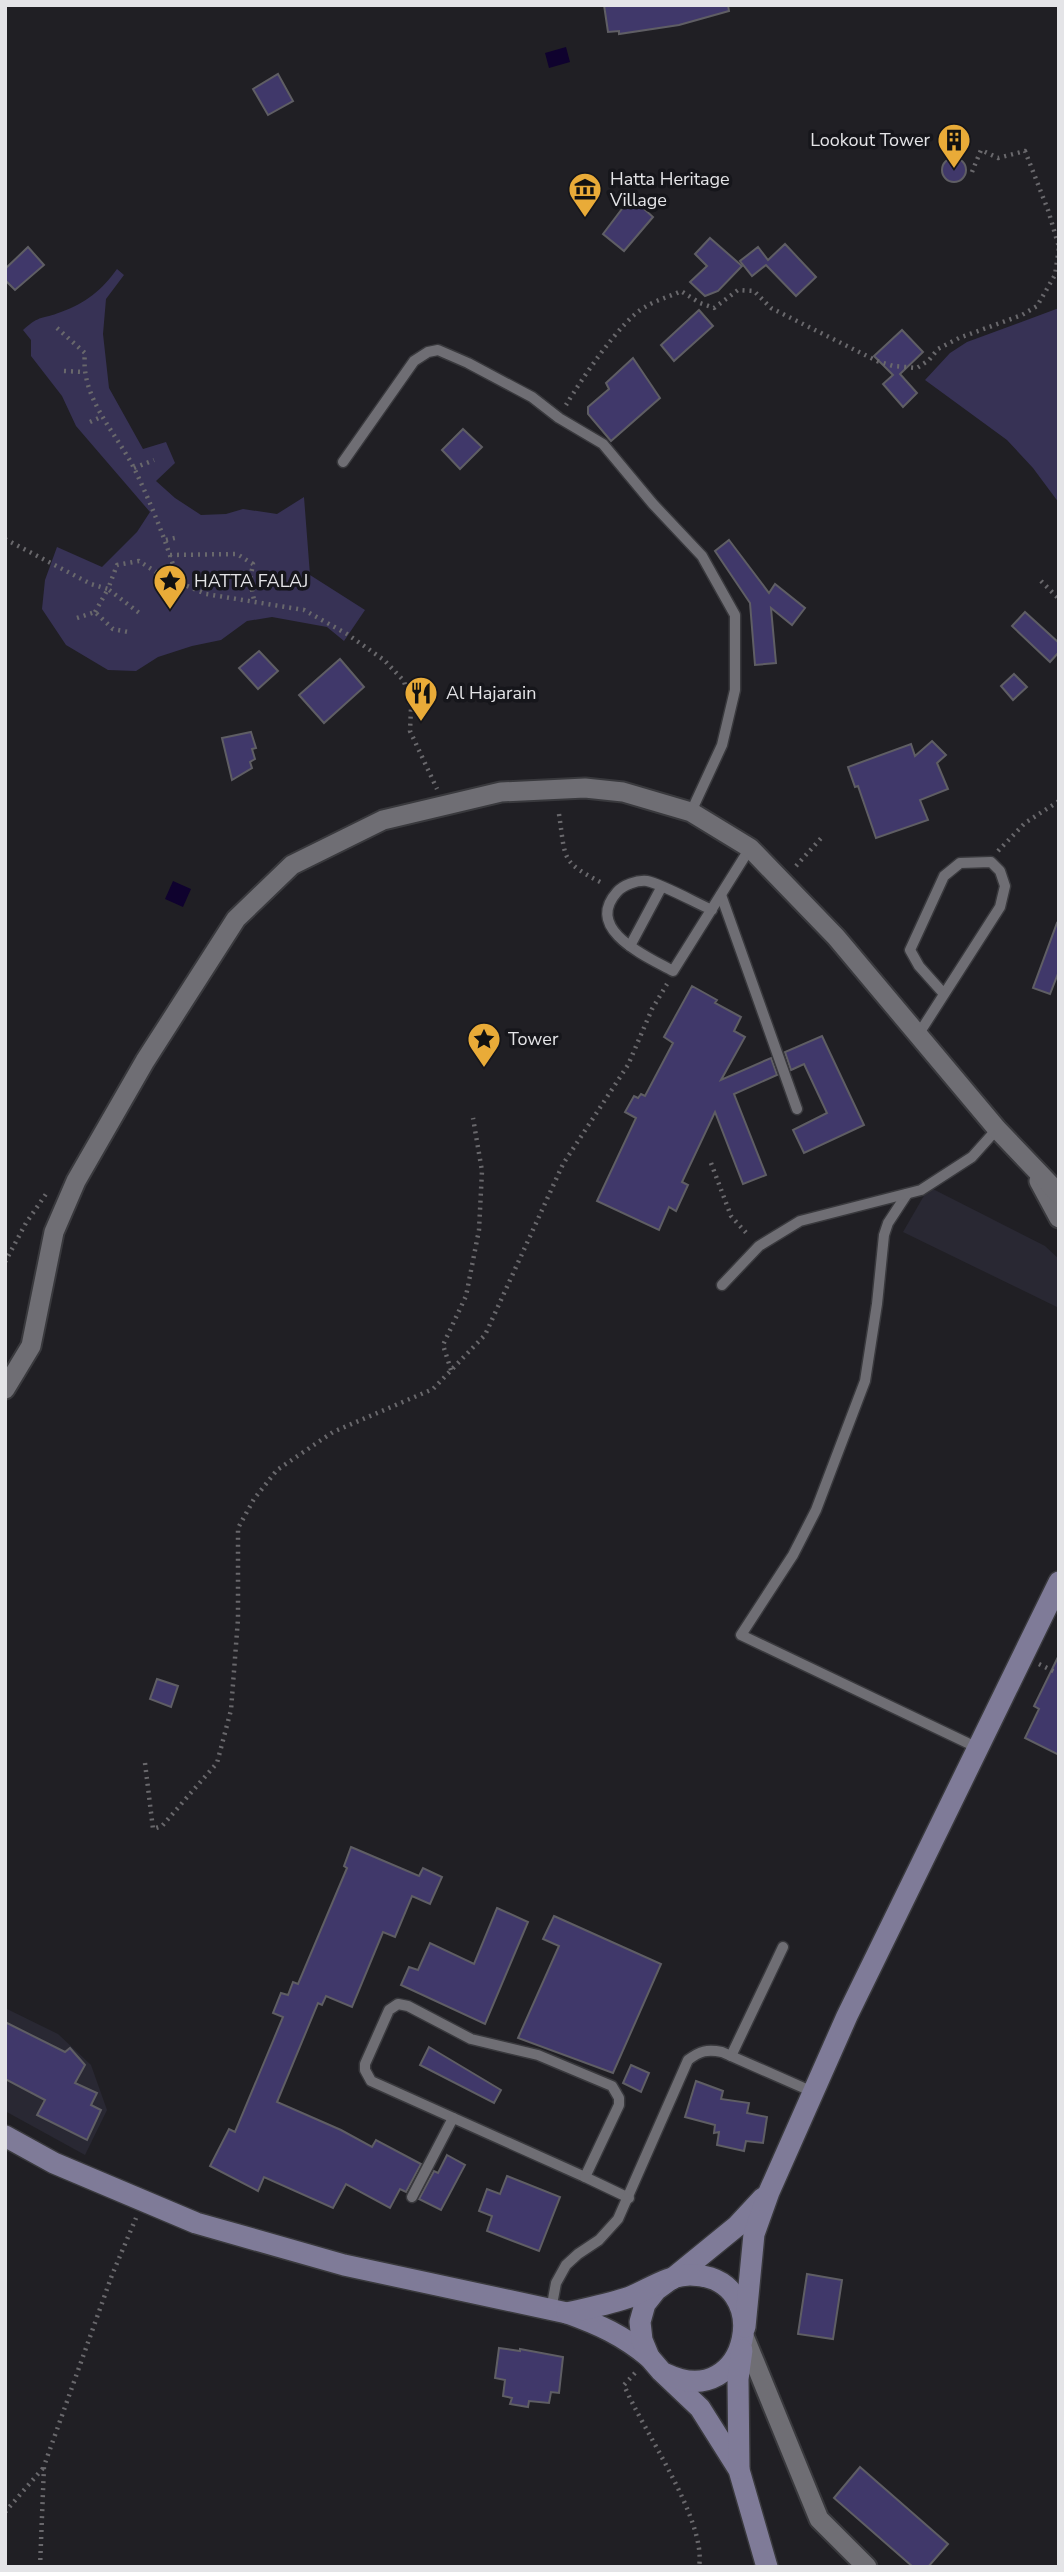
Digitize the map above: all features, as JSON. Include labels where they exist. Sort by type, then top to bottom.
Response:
[{"type":"main road","points":[[767,2567],[739,2470],[738,2379],[754,2234],[769,2192],[813,2092],[1059,1582]]},
{"type":"main road","points":[[5,2136],[54,2164],[196,2223],[344,2265],[559,2312],[602,2325],[626,2339],[700,2407],[739,2470]]},
{"type":"main road","points":[[559,2312],[628,2297],[671,2279],[688,2275],[705,2277],[721,2284],[742,2311],[744,2336],[735,2358],[724,2371],[693,2381],[676,2378],[655,2364],[642,2340],[640,2322],[645,2304],[656,2290],[671,2279],[737,2226],[769,2192]]},
{"type":"street","points":[[5,1389],[31,1346],[54,1232],[76,1181],[145,1061],[236,919],[292,865],[383,820],[502,792],[585,788],[623,792],[691,812],[750,848],[836,937],[997,1129],[1059,1194]]},
{"type":"street","points":[[1035,1171],[1059,1218]]},
{"type":"street","points":[[744,2336],[819,2519],[867,2567]]},
{"type":"lane","points":[[343,462],[414,361],[428,352],[438,350],[532,397],[559,418],[603,444],[653,504],[702,556],[735,615],[735,691],[722,745],[691,812]]},
{"type":"lane","points":[[712,909],[646,881],[631,883],[617,891],[609,906],[609,922],[616,937],[673,971],[721,895],[750,848]]},
{"type":"lane","points":[[918,1035],[1000,907],[1005,886],[1000,871],[991,862],[960,863],[944,876],[910,950],[919,966],[944,994]]},
{"type":"lane","points":[[630,946],[661,888]]},
{"type":"lane","points":[[721,895],[797,1109]]},
{"type":"lane","points":[[722,1285],[759,1246],[800,1221],[921,1190],[972,1157],[997,1129]]},
{"type":"lane","points":[[908,1194],[888,1223],[884,1235],[870,1360],[857,1403],[816,1510],[793,1555],[741,1635],[978,1748]]},
{"type":"lane","points":[[731,2056],[783,1947]]},
{"type":"lane","points":[[585,2177],[619,2105],[619,2098],[612,2086],[538,2055],[471,2039],[403,2004],[389,2010],[365,2064],[367,2076],[371,2081],[629,2198]]},
{"type":"lane","points":[[559,2312],[556,2283],[566,2265],[609,2231],[629,2198],[688,2060],[709,2049],[813,2092]]},
{"type":"lane","points":[[412,2197],[453,2118]]},
{"type":"path","points":[[559,418],[582,378],[628,321],[645,307],[681,291],[714,308],[738,290],[754,291],[771,308],[832,340],[893,366],[917,368],[929,360],[938,349],[959,338],[1022,315],[1037,306],[1055,275],[1059,247],[1048,210],[1025,151],[998,158],[981,150],[972,172]]},
{"type":"path","points":[[57,328],[85,353],[83,372],[101,417],[134,468],[166,540],[178,582]]},
{"type":"path","points":[[64,371],[83,372]]},
{"type":"path","points":[[89,422],[101,417]]},
{"type":"path","points":[[134,468],[154,460]]},
{"type":"path","points":[[166,540],[179,537]]},
{"type":"path","points":[[5,538],[91,584],[108,589],[142,615]]},
{"type":"path","points":[[170,555],[237,554],[253,564],[250,580],[254,600]]},
{"type":"path","points":[[77,618],[95,612],[117,565],[139,561],[206,594],[304,610],[347,634],[384,660],[404,681],[411,708],[410,731],[444,806]]},
{"type":"path","points":[[1041,581],[1059,600]]},
{"type":"path","points":[[95,612],[113,629],[128,632]]},
{"type":"path","points":[[991,862],[999,848],[1025,823],[1059,801]]},
{"type":"path","points":[[559,814],[569,863],[617,891]]},
{"type":"path","points":[[783,880],[823,836]]},
{"type":"path","points":[[145,1763],[153,1829],[162,1826],[217,1763],[231,1710],[238,1619],[238,1528],[254,1499],[277,1470],[333,1432],[433,1389],[485,1335],[563,1164],[628,1065],[652,1009],[673,971]]},
{"type":"path","points":[[451,1370],[443,1345],[466,1296],[479,1230],[482,1171],[473,1118]]},
{"type":"path","points":[[711,1163],[731,1216],[759,1246]]},
{"type":"path","points":[[40,2567],[44,2466],[113,2275],[143,2201]]},
{"type":"path","points":[[655,2364],[624,2385],[635,2413],[668,2470],[693,2522],[700,2566]]},
{"type":"path","points":[[5,2512],[44,2466]]},
{"type":"shaded area","points":[[566,47],[570,62],[549,68],[545,53]]},
{"type":"shaded area","points":[[117,269],[124,275],[106,299],[103,334],[109,388],[143,449],[166,442],[175,463],[156,481],[175,498],[201,515],[226,514],[243,509],[277,514],[304,497],[310,575],[365,610],[344,641],[327,627],[272,617],[247,621],[221,640],[158,657],[136,671],[108,670],[66,645],[42,609],[45,580],[57,547],[102,567],[137,532],[150,512],[76,426],[62,396],[31,356],[31,340],[23,330],[38,319],[86,300]]},
{"type":"shaded area","points":[[1059,308],[1059,503],[1033,468],[1007,440],[925,380],[950,353],[967,342]]},
{"type":"shaded area","points":[[173,881],[191,889],[183,907],[165,899]]},
{"type":"shaded area","points":[[929,1187],[1045,1246],[1059,1259],[1059,1308],[903,1232]]},
{"type":"shaded area","points":[[5,2008],[58,2034],[91,2065],[107,2110],[85,2155],[5,2111]]},
{"type":"building","points":[[604,5],[728,5],[729,11],[679,25],[619,34],[619,31],[608,32]]},
{"type":"building","points":[[278,74],[293,101],[268,115],[253,89]]},
{"type":"building","name":"Lookout Tower","points":[[954,158],[963,161],[966,170],[963,179],[954,182],[945,179],[942,170],[945,161]]},
{"type":"building","points":[[631,197],[653,217],[624,251],[603,234]]},
{"type":"building","points":[[710,238],[742,266],[718,291],[705,296],[690,282],[707,266],[695,254]]},
{"type":"building","points":[[785,244],[816,277],[796,296],[766,265],[752,276],[740,261],[758,247],[768,260]]},
{"type":"building","points":[[28,247],[44,265],[15,290],[5,280],[5,269]]},
{"type":"building","points":[[699,310],[713,326],[674,361],[661,345]]},
{"type":"building","points":[[902,330],[923,352],[900,374],[917,393],[903,407],[883,384],[893,375],[874,356]]},
{"type":"building","points":[[633,358],[660,398],[611,441],[588,414],[588,407],[609,389],[606,383]]},
{"type":"building","points":[[463,429],[482,447],[460,469],[442,450]]},
{"type":"building","points":[[729,540],[769,593],[775,584],[805,608],[792,625],[771,608],[776,663],[755,665],[750,603],[715,551]]},
{"type":"building","points":[[1025,612],[1059,643],[1059,652],[1050,662],[1012,626]]},
{"type":"building","points":[[259,651],[278,671],[258,689],[239,668]]},
{"type":"building","points":[[340,659],[364,687],[324,723],[299,695]]},
{"type":"building","points":[[1014,674],[1027,687],[1013,700],[1001,686]]},
{"type":"building","points":[[251,732],[256,748],[252,749],[255,759],[250,762],[252,768],[232,780],[222,738]]},
{"type":"building","points":[[932,741],[946,755],[937,763],[948,789],[920,800],[928,820],[876,838],[858,786],[855,787],[848,767],[911,744],[915,756]]},
{"type":"building","points":[[1057,923],[1059,971],[1050,994],[1033,988]]},
{"type":"building","points":[[692,986],[741,1017],[734,1031],[745,1037],[721,1080],[771,1058],[777,1075],[734,1094],[766,1175],[743,1184],[715,1112],[682,1182],[688,1185],[676,1211],[669,1207],[659,1230],[597,1201],[636,1118],[625,1112],[634,1096],[645,1096],[673,1043],[664,1037]]},
{"type":"building","points":[[822,1036],[864,1125],[804,1153],[793,1130],[827,1113],[804,1064],[791,1070],[785,1052]]},
{"type":"building","points":[[1059,1655],[1059,1755],[1025,1738],[1039,1709],[1034,1706]]},
{"type":"building","points":[[157,1679],[178,1686],[171,1707],[150,1699]]},
{"type":"building","points":[[351,1847],[419,1876],[423,1868],[442,1877],[430,1904],[412,1896],[395,1937],[383,1932],[352,2007],[326,1996],[322,2005],[318,2003],[277,2102],[372,2147],[376,2140],[421,2164],[406,2192],[400,2189],[390,2208],[346,2184],[333,2208],[264,2177],[258,2191],[210,2166],[229,2129],[235,2132],[283,2017],[273,2013],[281,1993],[288,1995],[293,1982],[298,1984],[347,1868],[344,1866]]},
{"type":"building","points":[[497,1908],[528,1922],[485,2024],[401,1985],[409,1967],[418,1970],[430,1943],[474,1964]]},
{"type":"building","points":[[554,1916],[661,1964],[613,2073],[518,2038],[559,1946],[543,1939]]},
{"type":"building","points":[[5,2022],[65,2052],[70,2048],[85,2065],[75,2083],[97,2093],[91,2105],[101,2110],[87,2140],[37,2115],[45,2100],[5,2079]]},
{"type":"building","points":[[429,2047],[501,2090],[494,2103],[420,2065]]},
{"type":"building","points":[[631,2065],[649,2073],[641,2092],[623,2083]]},
{"type":"building","points":[[696,2081],[723,2091],[721,2099],[749,2103],[747,2113],[767,2117],[763,2143],[746,2141],[744,2151],[717,2145],[719,2132],[714,2133],[715,2125],[685,2117]]},
{"type":"building","points":[[447,2155],[465,2165],[441,2210],[419,2199],[434,2171],[438,2173]]},
{"type":"building","points":[[507,2176],[560,2197],[539,2251],[487,2231],[492,2216],[479,2211],[487,2189],[500,2194]]},
{"type":"building","points":[[807,2274],[842,2280],[833,2339],[798,2334]]},
{"type":"building","points":[[499,2348],[563,2357],[559,2393],[551,2392],[549,2403],[529,2401],[528,2407],[510,2404],[512,2398],[503,2396],[505,2380],[495,2378]]},
{"type":"building","points":[[860,2467],[948,2544],[928,2567],[913,2567],[834,2498]]},
{"type":"place","name":"Lookout Tower","points":[[954,170]]},
{"type":"place","name":"Hatta Heritage Village","points":[[585,219]]},
{"type":"place","name":"HATTA FALAJ","points":[[170,611]]},
{"type":"place","name":"Al Hajarain","points":[[421,723]]},
{"type":"place","name":"Tower","points":[[484,1069]]}]
